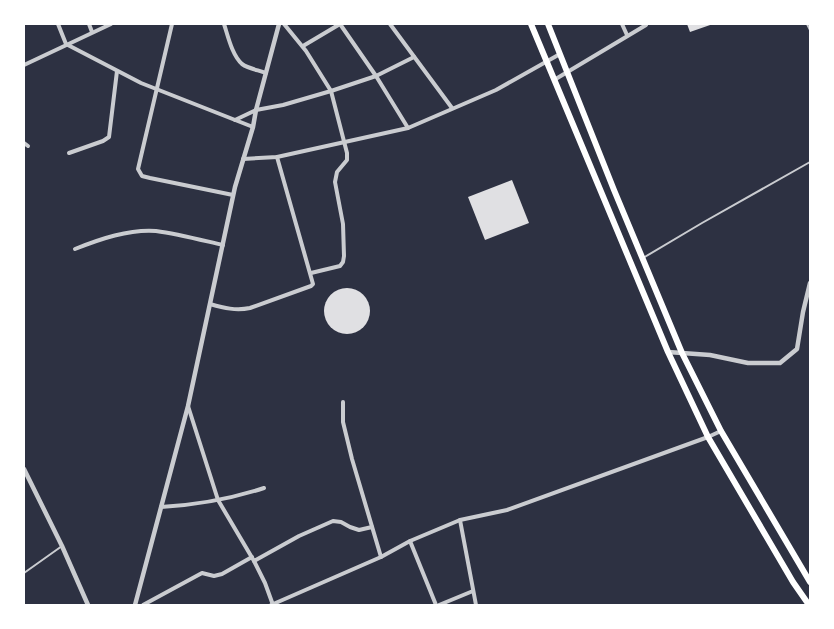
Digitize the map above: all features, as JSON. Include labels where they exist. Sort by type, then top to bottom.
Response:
[{"type":"main road","points":[[531,24],[668,352],[708,437],[793,582],[809,605]]},
{"type":"main road","points":[[548,24],[682,353],[721,430],[810,582]]},
{"type":"street","points":[[58,24],[66,44],[157,90],[253,127]]},
{"type":"street","points":[[89,24],[92,32]]},
{"type":"street","points":[[24,65],[111,24]]},
{"type":"street","points":[[172,24],[138,166],[139,173],[142,176],[150,178],[233,195]]},
{"type":"street","points":[[224,24],[236,55],[242,64],[249,68],[266,73]]},
{"type":"street","points":[[135,605],[188,406],[233,195],[253,127],[256,110],[279,24]]},
{"type":"street","points":[[284,24],[303,46],[331,91],[347,153],[347,160],[337,172],[335,182],[343,224],[343,262],[340,266],[311,273]]},
{"type":"street","points":[[303,46],[340,24],[376,76],[408,128]]},
{"type":"street","points":[[390,24],[452,108]]},
{"type":"street","points":[[622,24],[627,35]]},
{"type":"street","points":[[554,80],[646,25]]},
{"type":"street","points":[[243,159],[277,156],[408,128],[496,90],[560,54]]},
{"type":"street","points":[[235,120],[256,110],[283,105],[376,76],[414,57]]},
{"type":"street","points":[[69,153],[103,142],[109,137],[111,132],[111,117],[118,71]]},
{"type":"street","points":[[210,304],[241,310],[311,286],[313,284],[277,156]]},
{"type":"street","points":[[75,249],[99,240],[143,231],[156,231],[223,245]]},
{"type":"street","points":[[668,352],[710,355],[748,363],[780,363],[797,349],[803,312],[810,283]]},
{"type":"street","points":[[343,402],[343,422],[381,557]]},
{"type":"street","points":[[188,406],[218,500],[252,557],[265,583],[272,605],[381,557],[410,541],[460,520],[507,510],[708,437],[721,430]]},
{"type":"street","points":[[24,469],[62,546],[88,605]]},
{"type":"street","points":[[161,507],[191,505],[232,498],[264,488]]},
{"type":"street","points":[[460,520],[476,605]]},
{"type":"street","points":[[254,562],[299,536],[333,521],[341,522],[359,530],[372,527]]},
{"type":"street","points":[[410,541],[436,605]]},
{"type":"street","points":[[143,605],[202,573],[214,576],[222,574],[252,557]]},
{"type":"street","points":[[439,605],[473,591]]},
{"type":"lane","points":[[807,24],[810,30]]},
{"type":"lane","points":[[643,258],[810,162]]},
{"type":"lane","points":[[24,573],[62,546]]},
{"type":"building","points":[[687,24],[713,24],[690,32]]},
{"type":"building","points":[[512,180],[529,223],[485,240],[468,197]]},
{"type":"building","points":[[342,288],[352,288],[364,294],[369,302],[369,320],[364,328],[356,333],[342,334],[334,331],[327,324],[324,316],[324,306],[327,298],[334,291]]}]
